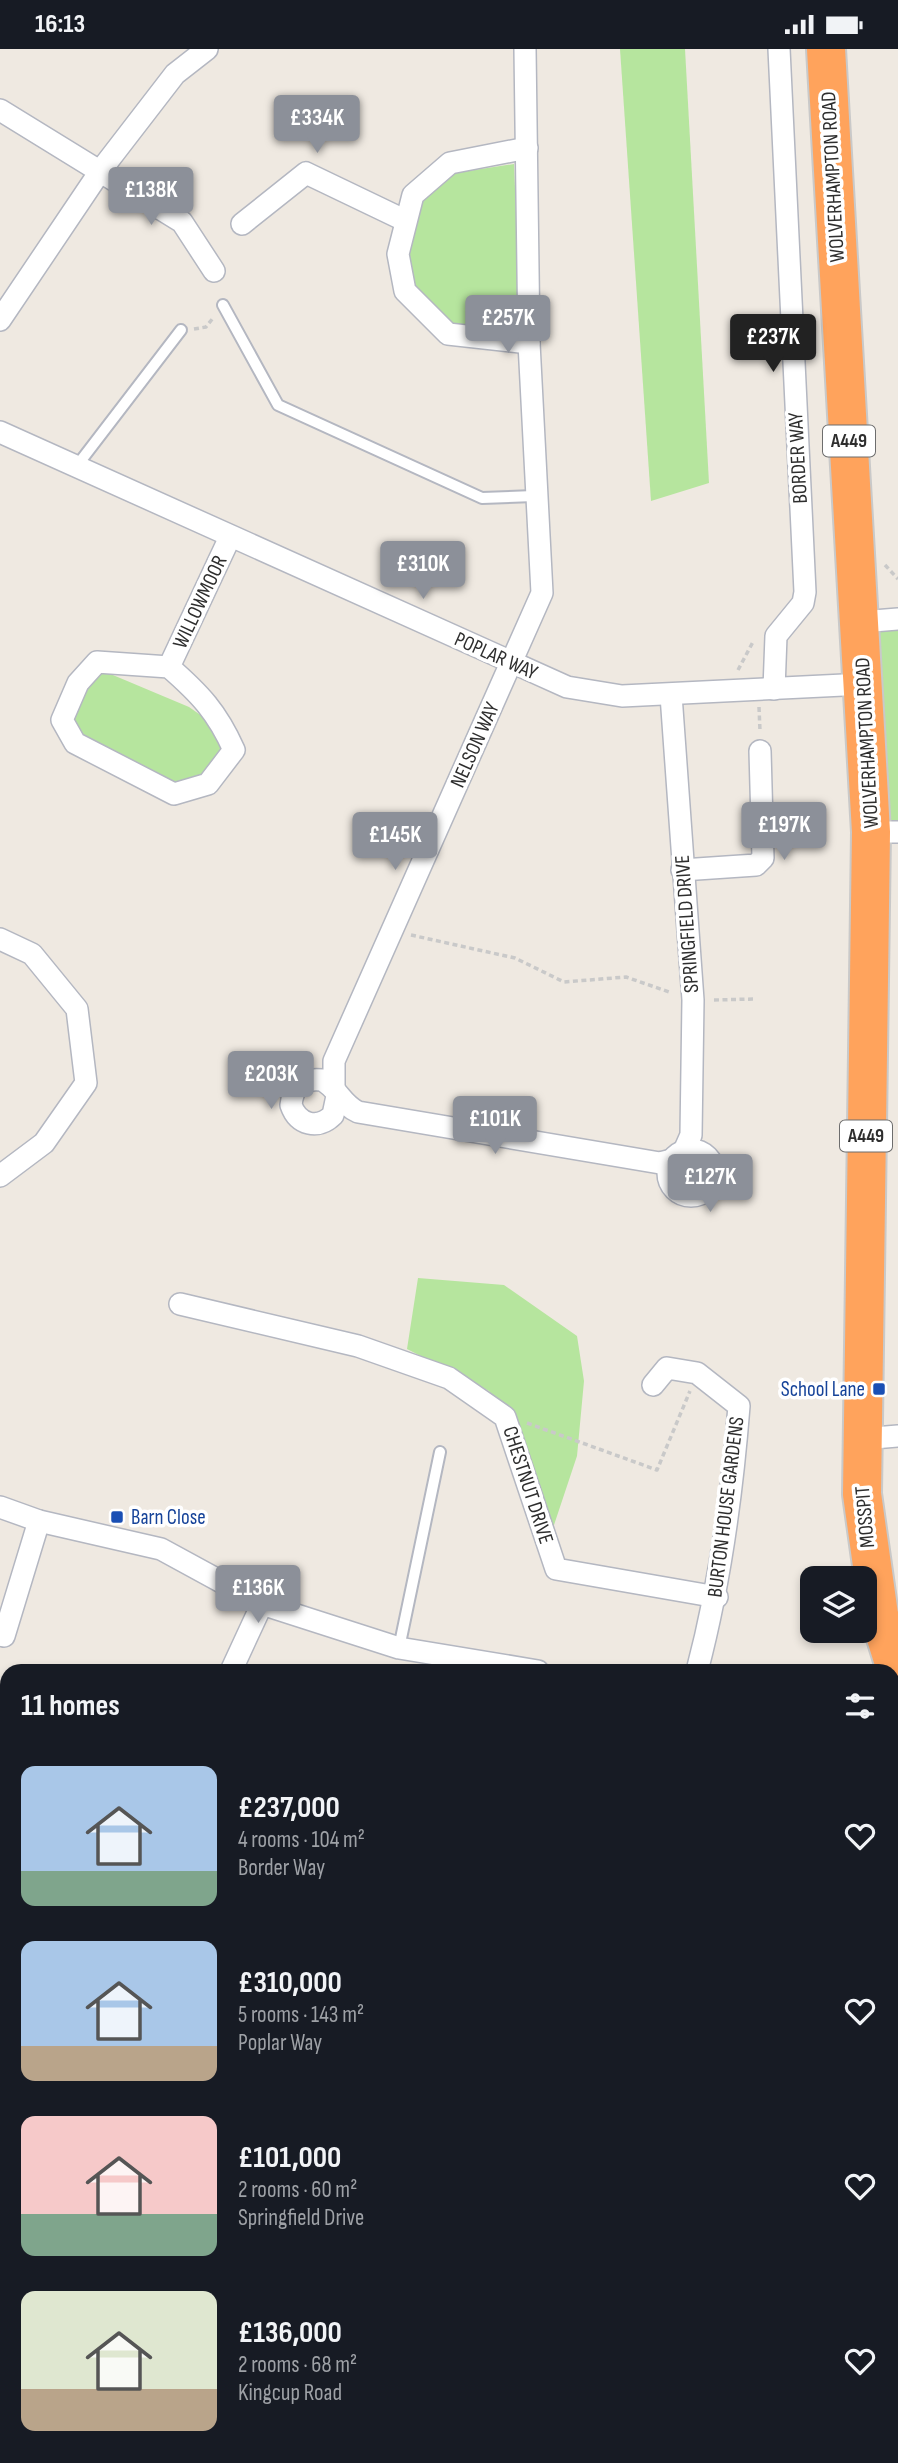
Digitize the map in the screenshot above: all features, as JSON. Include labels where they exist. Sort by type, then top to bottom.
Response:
[{"type":"highway","name":"WOLVERHAMPTON ROAD","points":[[826,49],[879,621],[864,684],[885,832],[880,1438]]},
{"type":"highway","name":"MOSSPIT","points":[[880,1438],[861,1482],[866,1544],[878,1615],[894,1664]]},
{"type":"street","points":[[0,320],[101,170],[175,74],[207,49]]},
{"type":"street","name":"NELSON WAY","points":[[335,1093],[334,1061],[542,593],[534,496],[528,343],[525,49]]},
{"type":"street","name":"BORDER WAY","points":[[766,689],[776,636],[803,603],[805,592],[779,49]]},
{"type":"street","points":[[0,110],[182,222],[214,271]]},
{"type":"street","points":[[527,148],[450,163],[413,195],[404,220],[398,254],[405,291],[448,334],[528,343]]},
{"type":"street","points":[[242,224],[306,173],[404,220]]},
{"type":"street","name":"POPLAR WAY","points":[[0,432],[567,687],[596,694],[671,695],[864,684]]},
{"type":"street","name":"WILLOWMOOR","points":[[169,667],[230,537]]},
{"type":"street","name":"WILLOWMOOR","points":[[97,662],[169,667],[202,696],[219,717],[234,750],[208,784],[174,794],[75,743],[62,720],[78,683],[97,662]]},
{"type":"street","name":"SPRINGFIELD DRIVE","points":[[335,1093],[347,1107],[358,1112],[660,1163],[678,1156],[691,1135],[703,1000],[682,870],[671,695]]},
{"type":"street","points":[[682,870],[756,865],[763,858],[760,751]]},
{"type":"street","points":[[0,939],[32,954],[77,1009],[86,1083],[44,1143],[0,1176]]},
{"type":"street","name":"CHESTNUT DRIVE","points":[[180,1304],[371,1351],[449,1378],[505,1417],[556,1569],[717,1597]]},
{"type":"street","points":[[653,1385],[667,1367],[697,1373]]},
{"type":"street","name":"BURTON HOUSE GARDENS","points":[[697,1373],[739,1406],[734,1470],[717,1597],[699,1664]]},
{"type":"street","points":[[0,1507],[39,1521],[161,1549],[262,1604],[399,1648],[496,1664]]},
{"type":"street","points":[[4,1636],[39,1521]]},
{"type":"street","points":[[234,1664],[262,1604]]},
{"type":"lane","points":[[223,305],[278,405],[482,498],[534,496]]},
{"type":"lane","points":[[76,467],[181,330]]},
{"type":"lane","points":[[399,1648],[440,1452]]},
{"type":"path","points":[[760,751],[766,689]]},
{"type":"path","points":[[392,930],[515,958],[564,982],[626,977],[703,1000],[754,999]]},
{"type":"path","points":[[505,1417],[554,1431],[657,1470],[697,1373]]},
{"type":"green space","points":[[620,49],[685,49],[709,483],[651,501]]},
{"type":"green space","points":[[514,164],[520,309],[510,327],[484,331],[449,322],[414,288],[406,255],[419,204],[455,173]]},
{"type":"green space","points":[[898,628],[898,823],[884,823],[870,629]]},
{"type":"green space","points":[[101,670],[189,707],[219,728],[227,747],[206,773],[178,787],[75,743],[74,711],[86,687]]},
{"type":"green space","points":[[418,1278],[504,1285],[577,1336],[584,1381],[577,1456],[551,1534],[505,1417],[489,1391],[407,1349]]},
{"type":"place","name":"School Lane","points":[[879,1389]]},
{"type":"place","name":"Barn Close","points":[[117,1517]]}]
